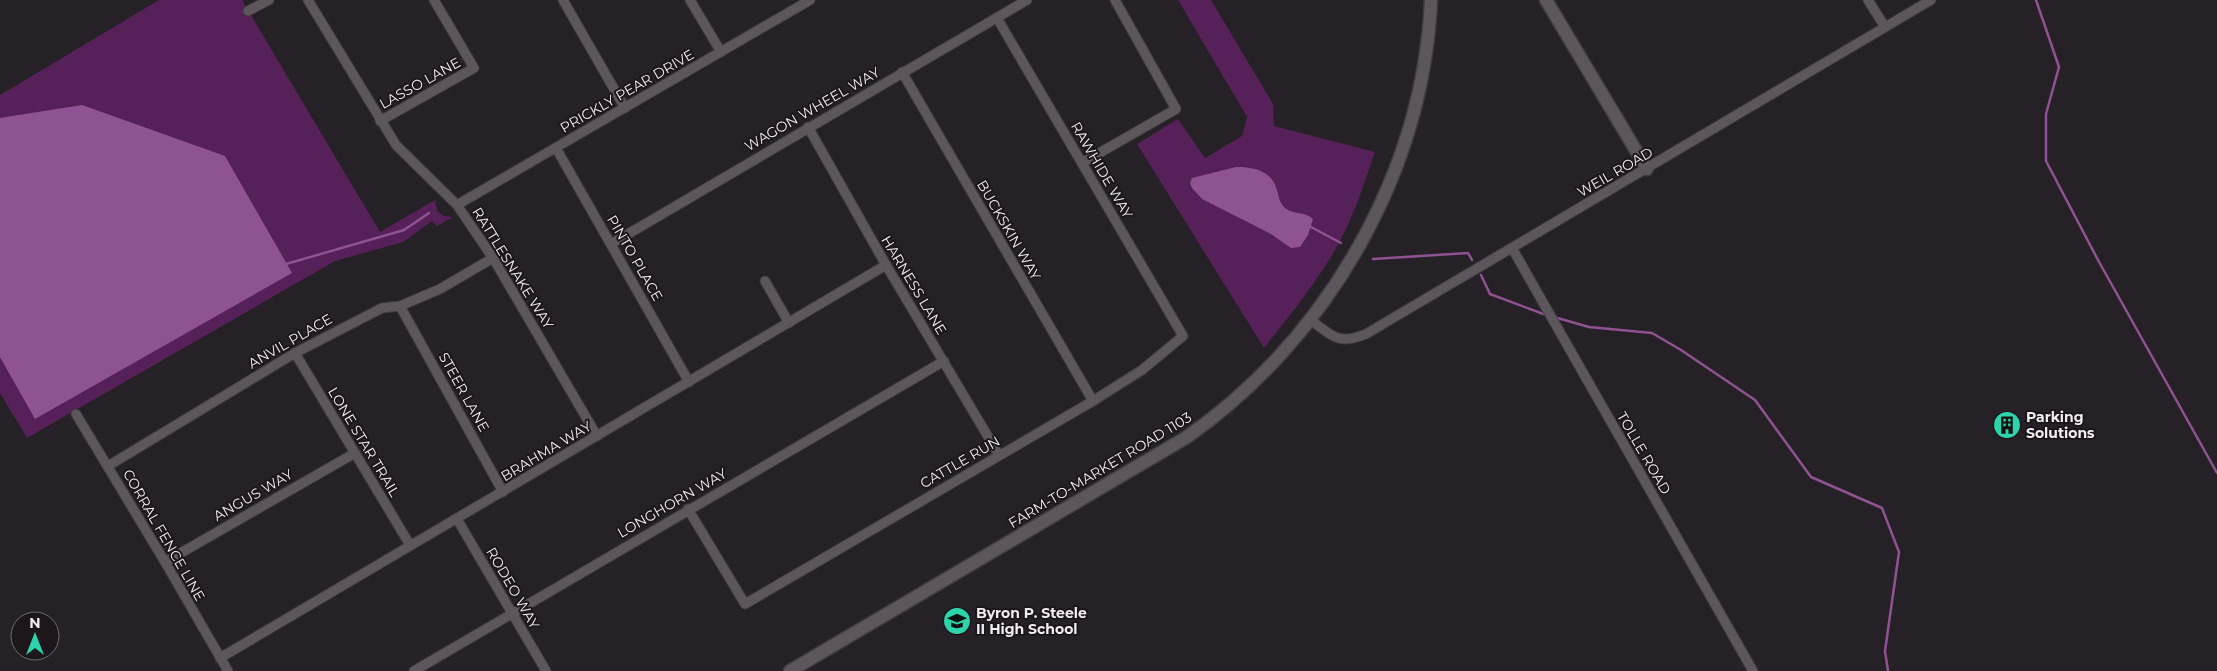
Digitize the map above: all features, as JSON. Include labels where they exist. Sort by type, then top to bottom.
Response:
[{"type":"main road","name":"FARM-TO-MARKET ROAD 1103","points":[[790,671],[1187,438],[1230,405],[1268,368],[1311,320],[1366,234],[1393,176],[1407,140],[1421,85],[1431,0]]},
{"type":"main road","points":[[1546,0],[1647,169]]},
{"type":"street","points":[[248,11],[268,0]]},
{"type":"street","name":"RATTLESNAKE WAY","points":[[308,0],[396,145],[457,205],[493,258],[597,436]]},
{"type":"street","name":"LASSO LANE","points":[[380,121],[474,68],[434,0]]},
{"type":"street","points":[[563,0],[625,108]]},
{"type":"street","points":[[690,0],[721,52]]},
{"type":"street","name":"PRICKLY PEAR DRIVE","points":[[457,205],[810,0]]},
{"type":"street","name":"WAGON WHEEL WAY","points":[[610,244],[1027,0]]},
{"type":"street","points":[[1082,163],[1176,110],[1114,0]]},
{"type":"street","points":[[1868,0],[1885,27]]},
{"type":"street","name":"WEIL ROAD","points":[[1311,320],[1331,336],[1341,340],[1353,340],[1366,334],[1931,0]]},
{"type":"street","name":"RAWHIDE WAY","points":[[996,18],[1183,336]]},
{"type":"street","name":"BUCKSKIN WAY","points":[[902,72],[1093,401]]},
{"type":"street","name":"HARNESS LANE","points":[[808,127],[886,265],[999,456]]},
{"type":"street","name":"PINTO PLACE","points":[[556,148],[689,382]]},
{"type":"street","name":"TOLLE ROAD","points":[[1512,248],[1753,671]]},
{"type":"street","name":"ANVIL PLACE","points":[[108,466],[295,353],[382,308],[400,306],[440,289],[493,258]]},
{"type":"street","name":"BRAHMA WAY","points":[[220,658],[886,265]]},
{"type":"street","points":[[765,281],[789,323]]},
{"type":"street","name":"STEER LANE","points":[[400,306],[503,492]]},
{"type":"street","name":"CATTLE RUN","points":[[688,509],[745,604],[1093,401],[1142,370],[1183,336]]},
{"type":"street","name":"LONE STAR TRAIL","points":[[295,353],[410,545]]},
{"type":"street","name":"LONGHORN WAY","points":[[414,671],[944,361]]},
{"type":"street","name":"CORRAL FENCE LINE","points":[[76,414],[228,671]]},
{"type":"street","name":"ANGUS WAY","points":[[165,562],[355,453]]},
{"type":"street","name":"RODEO WAY","points":[[457,519],[546,671]]},
{"type":"shaded area","points":[[159,0],[242,0],[380,232],[435,200],[437,211],[444,216],[453,217],[437,226],[432,221],[403,242],[335,261],[27,438],[0,393],[0,95]]},
{"type":"shaded area","points":[[1178,0],[1211,0],[1273,104],[1274,126],[1375,152],[1354,211],[1338,245],[1312,285],[1264,348],[1137,144],[1178,119],[1205,158],[1242,136],[1247,117]]},
{"type":"shaded area","points":[[82,105],[225,156],[292,273],[35,419],[0,357],[0,118]]},
{"type":"shaded area","points":[[1236,167],[1255,169],[1266,174],[1274,183],[1280,202],[1285,208],[1292,212],[1307,215],[1313,219],[1308,235],[1300,247],[1291,248],[1271,234],[1202,199],[1192,188],[1190,183],[1192,178]]},
{"type":"waterway","points":[[2036,0],[2059,67],[2046,114],[2046,161],[2098,260],[2217,473]]},
{"type":"waterway","points":[[286,264],[404,230],[429,213]]},
{"type":"waterway","points":[[1309,226],[1341,243]]},
{"type":"waterway","points":[[1373,259],[1468,253],[1472,260]]},
{"type":"waterway","points":[[1481,275],[1490,294],[1546,315]]},
{"type":"waterway","points":[[1554,317],[1589,327],[1652,333],[1681,350],[1755,400],[1811,477],[1882,508],[1899,552],[1885,651],[1888,671]]},
{"type":"place","name":"Parking Solutions","points":[[2007,425]]},
{"type":"place","name":"Byron P. Steele II High School","points":[[957,621]]}]
